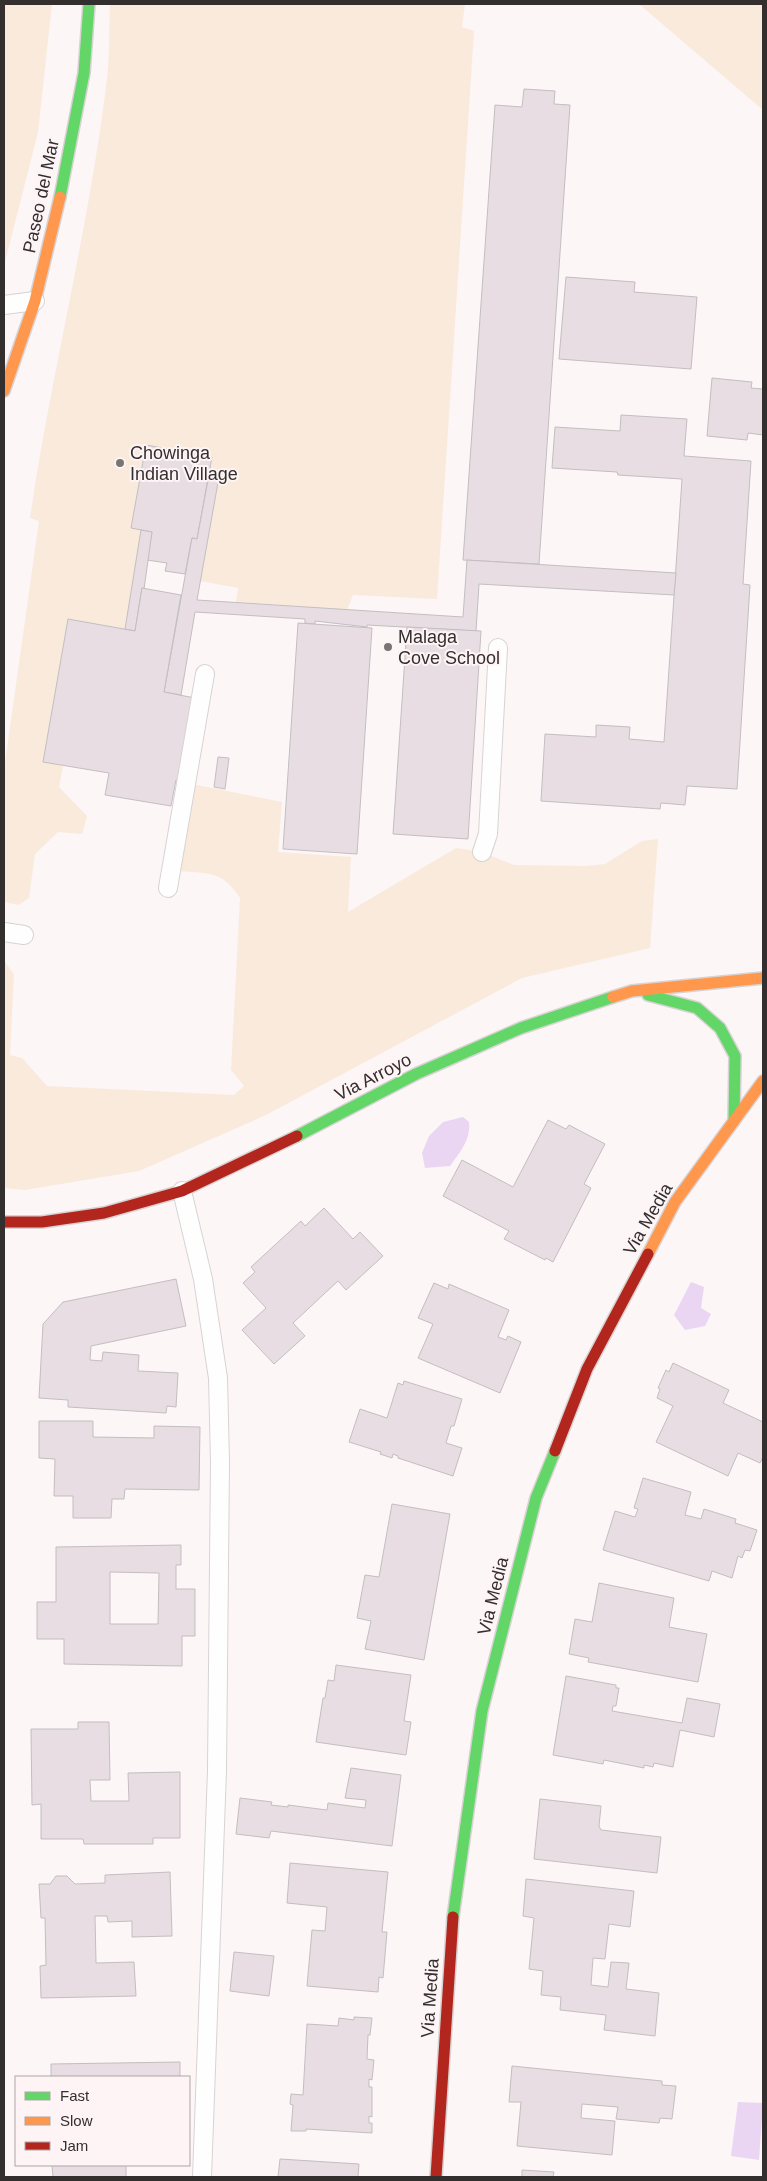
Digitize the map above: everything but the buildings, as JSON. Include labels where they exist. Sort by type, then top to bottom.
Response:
[{"type":"street","name":"Paseo del Mar","points":[[4,390],[35,301],[63,185],[84,73],[89,4]]},
{"type":"street","name":"Via Arroyo","points":[[4,1222],[42,1222],[104,1213],[182,1191],[272,1149],[416,1074],[521,1028],[632,991],[763,978]]},
{"type":"street","points":[[632,991],[697,1008],[720,1028],[735,1056],[734,1121]]},
{"type":"street","name":"Via Media","points":[[436,2177],[454,1905],[482,1710],[536,1498],[586,1368],[675,1202],[763,1081]]},
{"type":"lane","points":[[4,305],[35,301]]},
{"type":"lane","points":[[482,852],[488,834],[498,648]]},
{"type":"lane","points":[[168,888],[205,674]]},
{"type":"lane","points":[[4,932],[24,935]]},
{"type":"lane","points":[[182,1191],[203,1279],[218,1378],[220,1472],[217,1771],[202,2177]]},
{"type":"shaded area","points":[[4,4],[52,4],[38,132],[4,266]]},
{"type":"shaded area","points":[[110,4],[465,4],[462,27],[474,31],[437,599],[353,595],[347,610],[236,602],[238,588],[200,581],[219,477],[209,475],[212,457],[146,445],[131,528],[141,530],[125,629],[68,619],[43,762],[63,766],[59,787],[87,816],[82,834],[58,832],[35,854],[29,898],[19,905],[4,902],[4,770],[39,521],[30,518],[98,141],[108,66]]},
{"type":"shaded area","points":[[639,4],[763,4],[763,110]]},
{"type":"shaded area","points":[[192,784],[282,802],[278,852],[351,857],[348,912],[456,848],[482,852],[514,865],[586,866],[605,864],[642,841],[658,839],[650,948],[522,978],[266,1115],[139,1171],[25,1190],[4,1188],[4,961],[14,974],[10,1055],[22,1058],[47,1086],[234,1095],[244,1086],[231,1070],[240,898],[227,882],[221,878],[207,873],[179,871]]},
{"type":"shaded area","points":[[463,1117],[469,1122],[467,1140],[450,1166],[425,1168],[422,1153],[429,1136],[443,1122]]},
{"type":"shaded area","points":[[691,1282],[704,1287],[701,1308],[711,1314],[705,1326],[685,1330],[674,1315]]},
{"type":"shaded area","points":[[738,2102],[763,2103],[759,2160],[731,2156]]},
{"type":"traffic: fast","points":[[60,197],[84,73],[89,4]]},
{"type":"traffic: fast","points":[[648,995],[697,1008],[720,1028],[735,1056],[734,1121]]},
{"type":"traffic: fast","points":[[297,1136],[416,1074],[521,1028],[613,997]]},
{"type":"traffic: fast","points":[[453,1917],[482,1711],[536,1498],[555,1451]]},
{"type":"traffic: slow","points":[[4,391],[35,301],[60,197]]},
{"type":"traffic: slow","points":[[613,997],[632,991],[763,978]]},
{"type":"traffic: slow","points":[[648,1254],[675,1202],[763,1081]]},
{"type":"traffic: jam","points":[[4,1222],[42,1222],[104,1213],[182,1191],[297,1136]]},
{"type":"traffic: jam","points":[[555,1451],[587,1369],[648,1254]]},
{"type":"traffic: jam","points":[[436,2177],[453,1917]]},
{"type":"place","name":"Chowinga Indian Village","points":[[120,463]]},
{"type":"place","name":"Malaga Cove School","points":[[388,647]]}]
